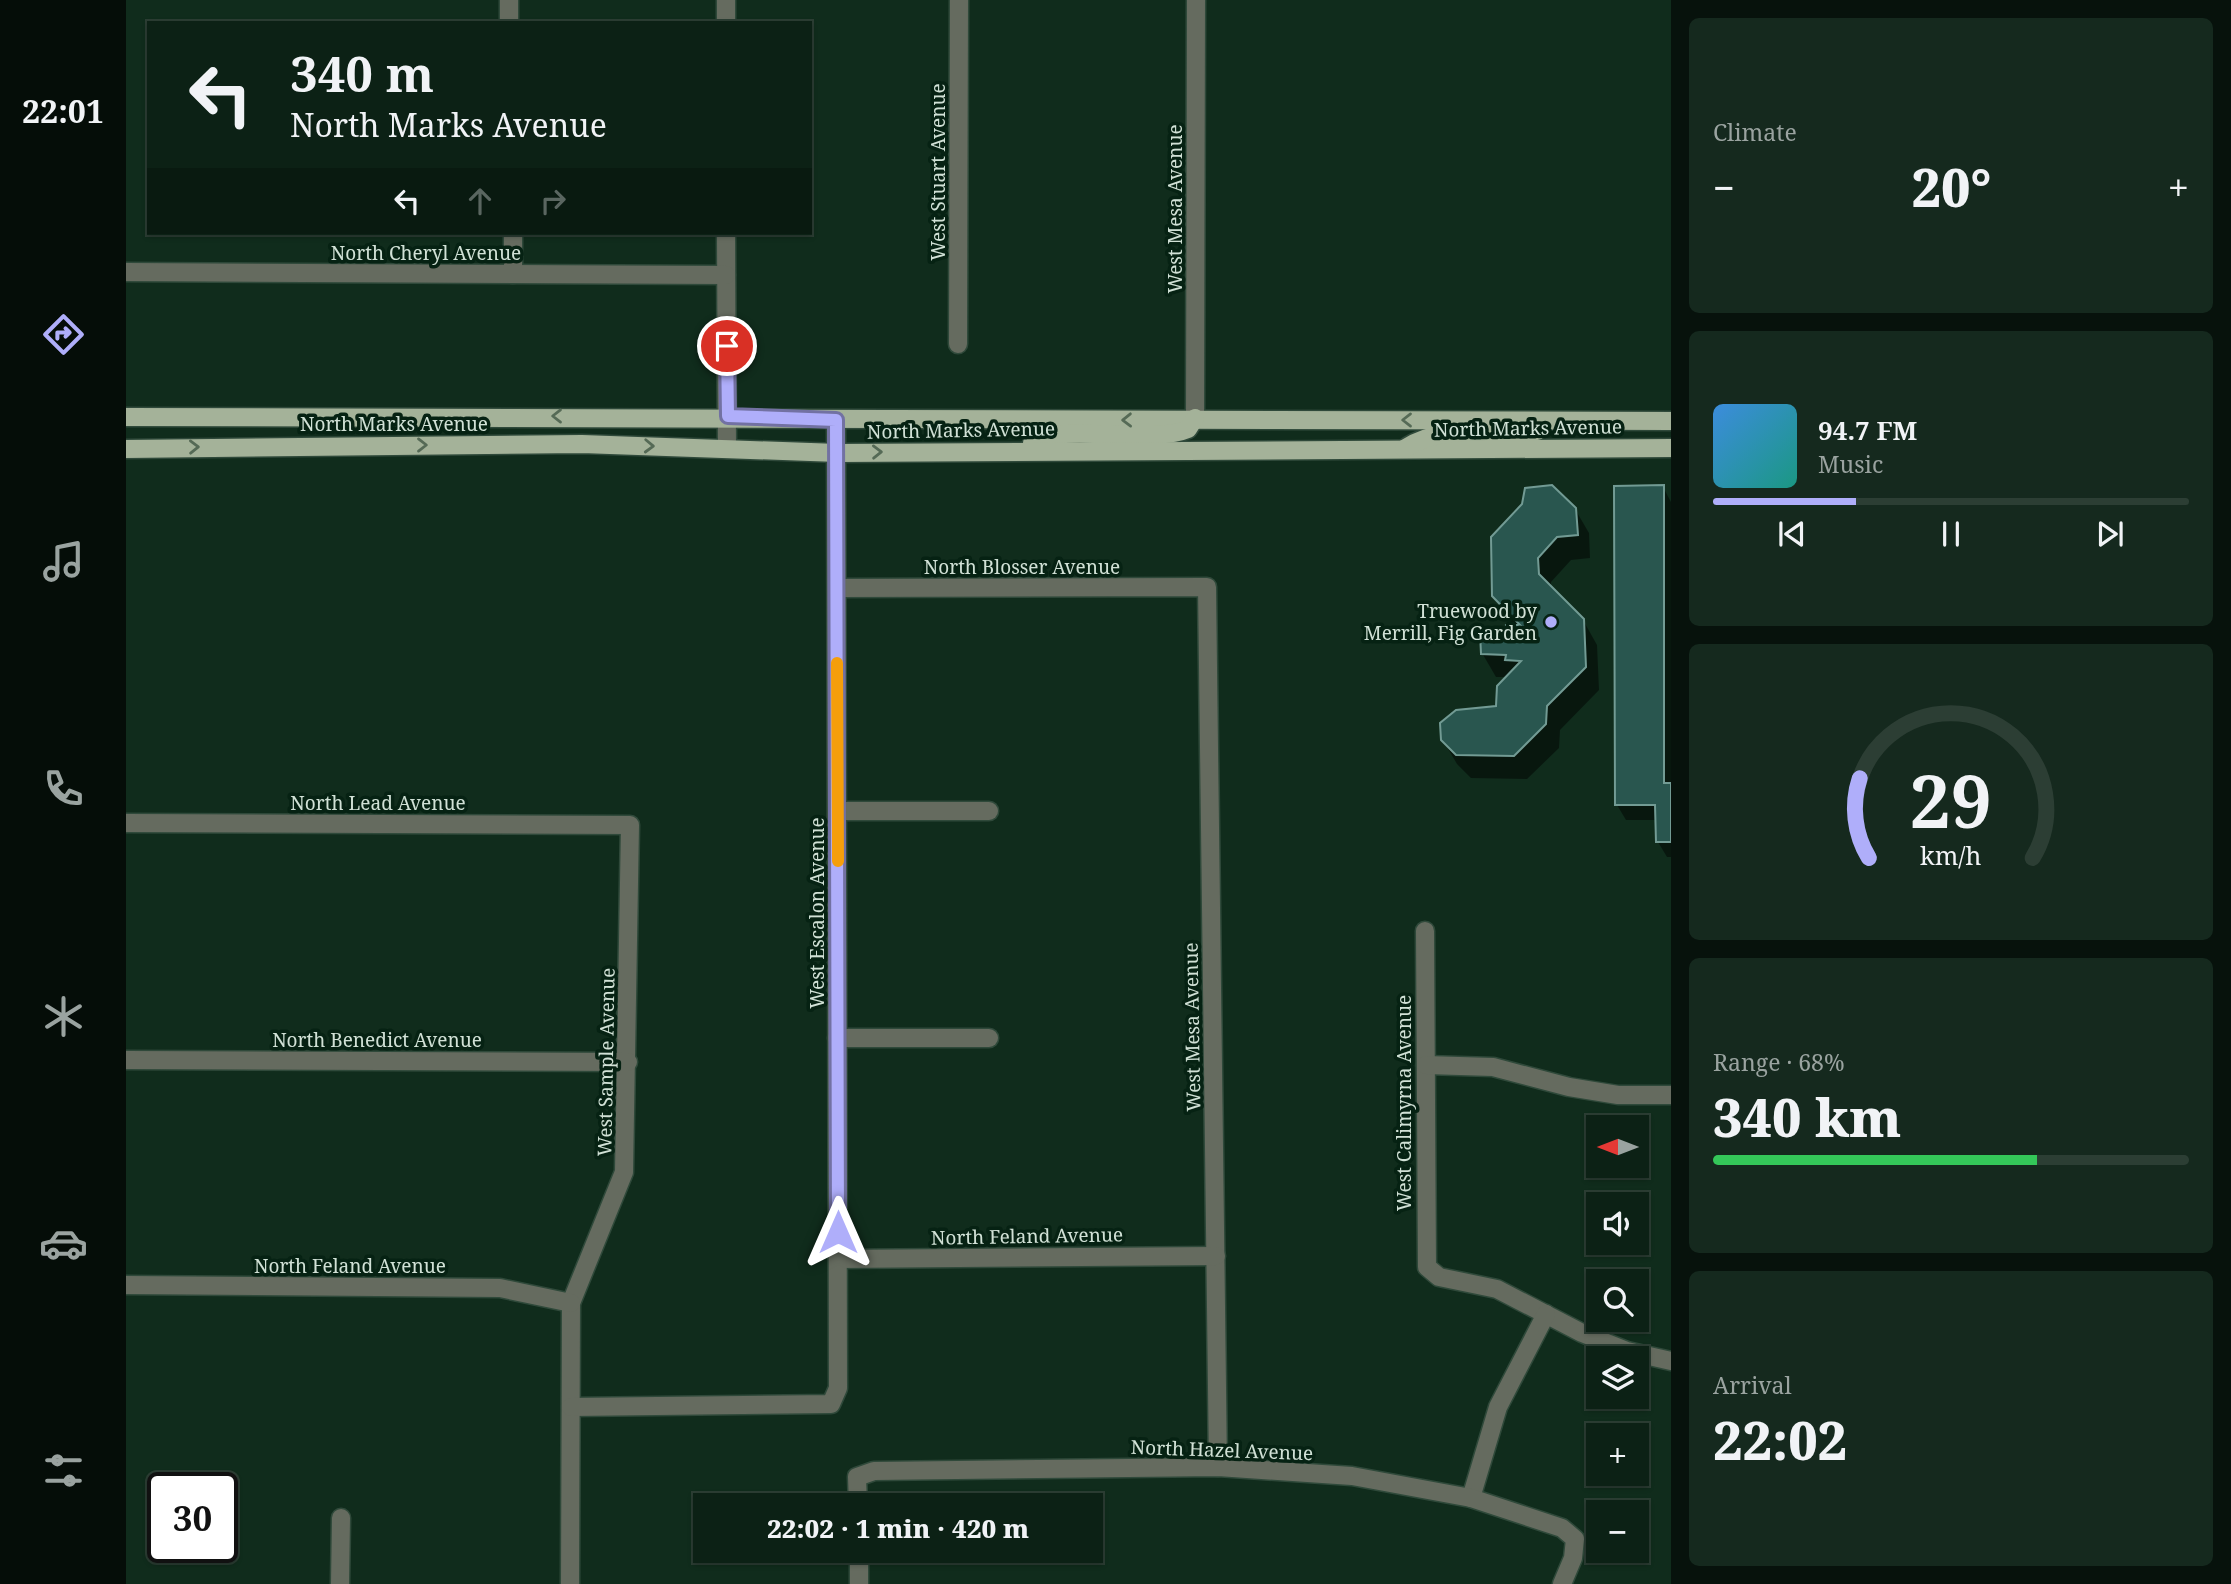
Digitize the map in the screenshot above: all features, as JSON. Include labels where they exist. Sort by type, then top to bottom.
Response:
[{"type":"main road","name":"North Marks Avenue","points":[[126,417],[728,416],[836,420],[1195,418],[1671,421]]},
{"type":"main road","points":[[1026,449],[1038,439],[1073,435],[1179,433],[1188,429],[1195,418]]},
{"type":"main road","points":[[1401,451],[1426,437],[1540,431],[1559,420]]},
{"type":"main road","name":"North Marks Avenue","points":[[126,449],[582,444],[838,453],[1026,449],[1401,451],[1671,448]]},
{"type":"street","points":[[509,0],[509,21]]},
{"type":"street","points":[[726,0],[726,21]]},
{"type":"street","name":"West Stuart Avenue","points":[[958,344],[959,0]]},
{"type":"street","name":"West Mesa Avenue","points":[[1195,418],[1196,0]]},
{"type":"street","points":[[513,235],[513,274]]},
{"type":"street","points":[[726,235],[727,449]]},
{"type":"street","name":"North Cheryl Avenue","points":[[126,272],[726,275]]},
{"type":"street","name":"West Escalon Avenue","points":[[571,1407],[831,1404],[840,1374],[836,420]]},
{"type":"street","name":"West Mesa Avenue","points":[[1207,587],[1218,1467]]},
{"type":"street","name":"North Blosser Avenue","points":[[837,588],[1207,587]]},
{"type":"street","points":[[838,811],[989,811]]},
{"type":"street","name":"North Lead Avenue","points":[[126,823],[630,825]]},
{"type":"street","name":"West Sample Avenue","points":[[570,1584],[571,1303],[624,1172],[630,825]]},
{"type":"street","name":"West Calimyrna Avenue","points":[[1424,930],[1424,1257],[1432,1274],[1497,1289],[1546,1314]]},
{"type":"street","points":[[837,1038],[989,1038]]},
{"type":"street","name":"North Benedict Avenue","points":[[126,1060],[628,1062]]},
{"type":"street","points":[[1426,1065],[1493,1067],[1569,1087],[1618,1095],[1671,1096]]},
{"type":"street","name":"North Feland Avenue","points":[[838,1259],[1216,1256]]},
{"type":"street","name":"North Feland Avenue","points":[[126,1285],[500,1288],[571,1303]]},
{"type":"street","points":[[1471,1499],[1498,1407],[1546,1314],[1627,1352],[1671,1361]]},
{"type":"street","name":"North Hazel Avenue","points":[[858,1493],[857,1477],[874,1471],[1218,1467],[1352,1476],[1471,1499],[1562,1528],[1575,1539],[1573,1558],[1562,1584]]},
{"type":"street","points":[[340,1584],[341,1517]]},
{"type":"street","points":[[859,1563],[859,1584]]},
{"type":"building","name":"Truewood by Merrill, Fig Garden","points":[[1552,485],[1576,508],[1578,535],[1557,537],[1538,558],[1539,574],[1584,619],[1586,667],[1547,706],[1546,724],[1514,756],[1456,755],[1441,740],[1440,723],[1456,710],[1496,706],[1497,686],[1521,661],[1505,660],[1506,655],[1481,654],[1480,632],[1507,635],[1506,625],[1520,625],[1492,596],[1491,537],[1522,504],[1525,488]]},
{"type":"building","points":[[1664,485],[1664,783],[1671,783],[1671,842],[1656,842],[1655,805],[1615,805],[1614,486]]},
{"type":"slow traffic","points":[[837,663],[838,861]]},
{"type":"place","name":"Truewood by Merrill, Fig Garden","points":[[1551,622]]},
{"type":"route","points":[[727,346],[728,416],[836,420],[838,1232]]}]
